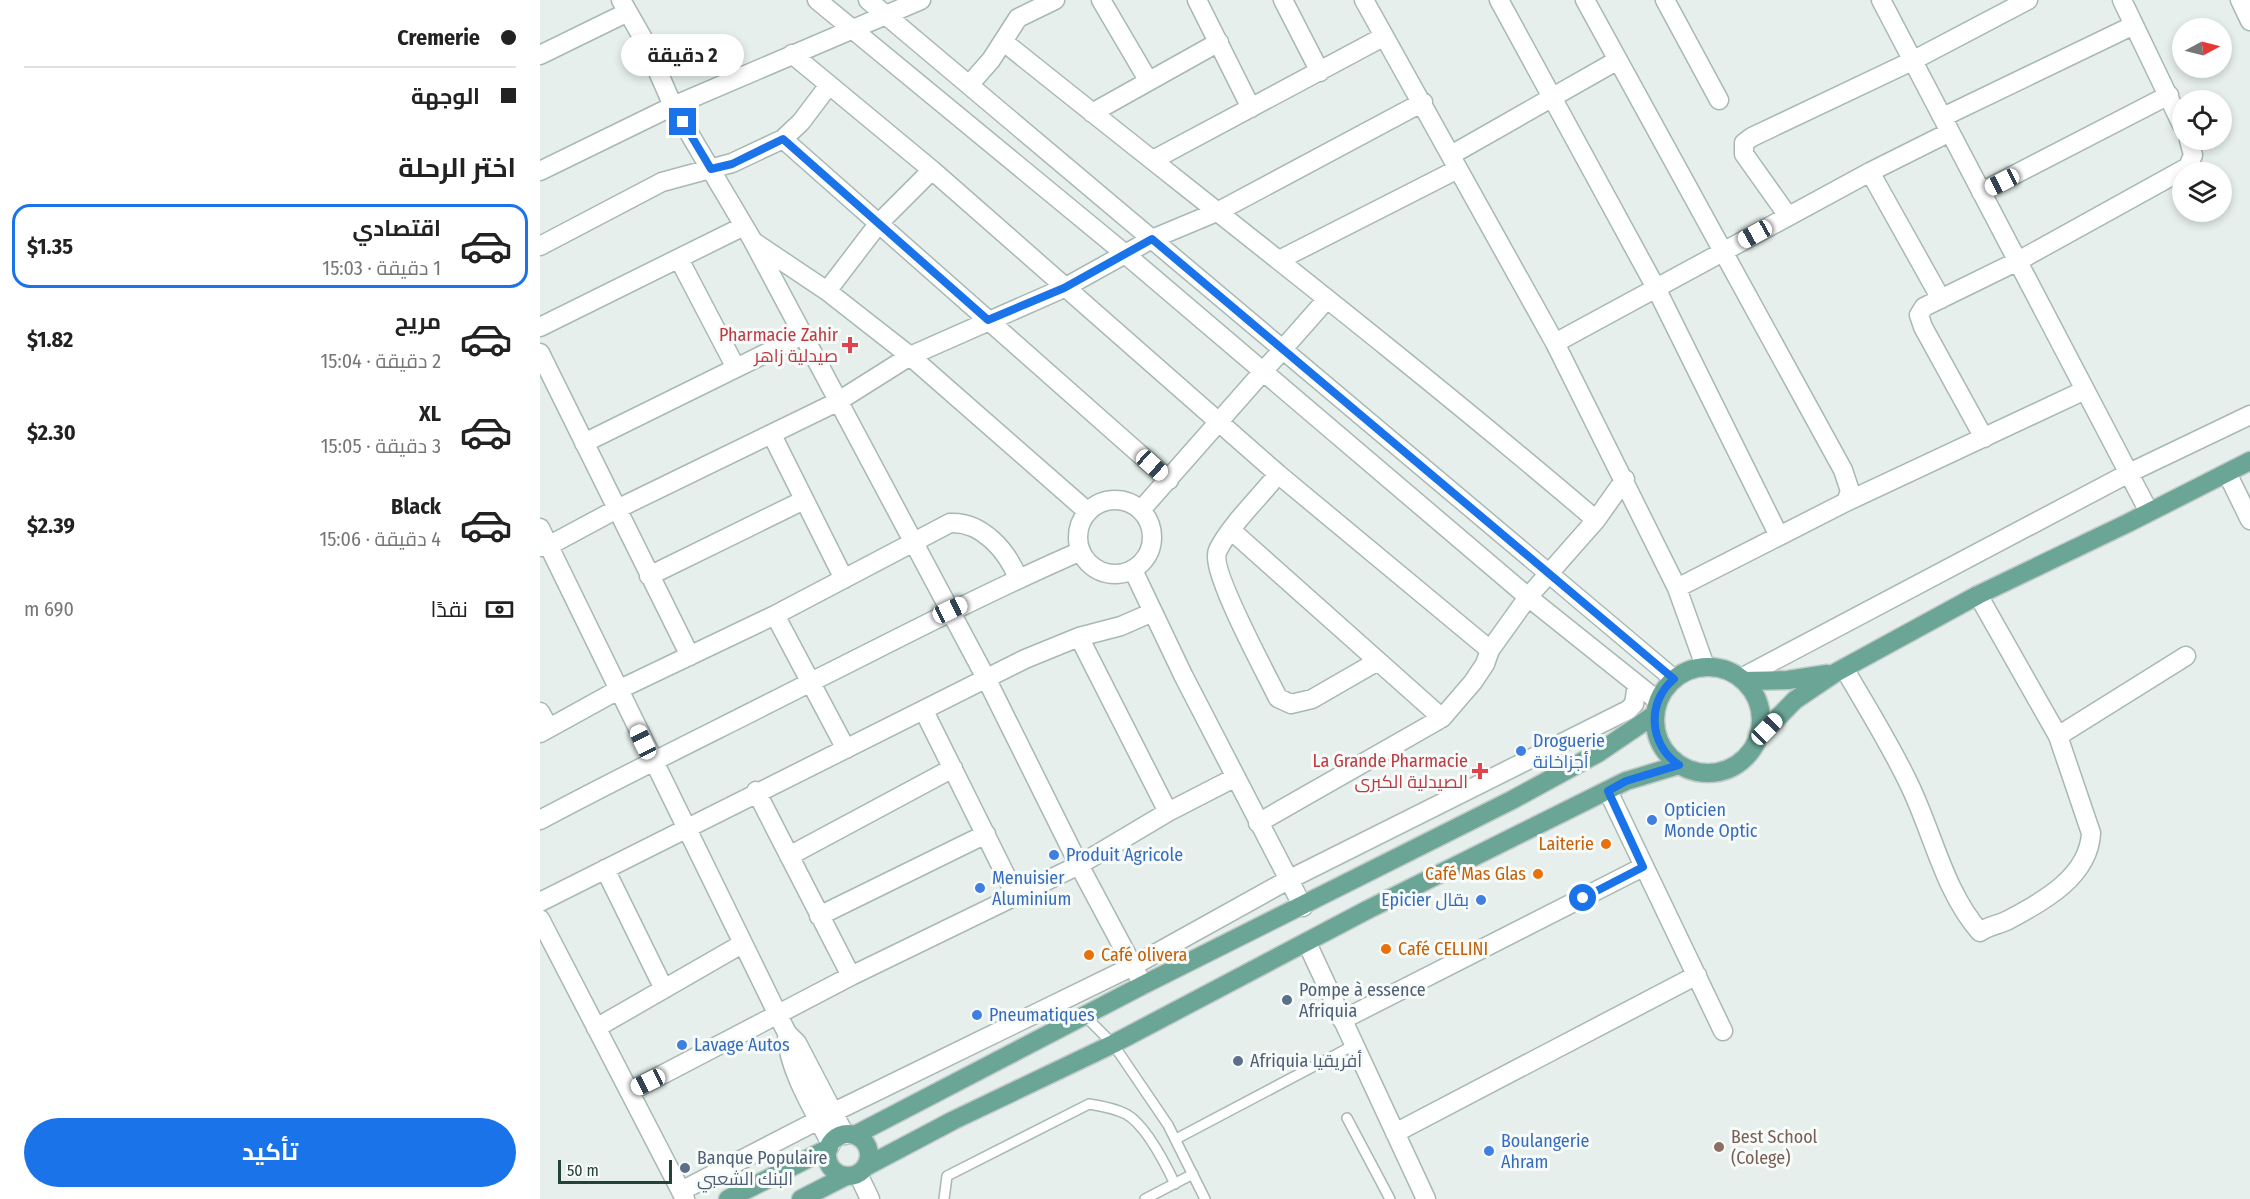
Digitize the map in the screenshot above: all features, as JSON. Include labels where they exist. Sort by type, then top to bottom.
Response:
[{"type":"main road","points":[[1656,708],[1658,740],[1668,756],[1679,765],[1702,773],[1723,771],[1744,759],[1758,738],[1795,700],[1839,670],[1978,595],[2250,461]]},
{"type":"main road","points":[[728,1199],[1579,764],[1656,708],[1674,679],[1687,670],[1706,666],[1726,670],[1743,680],[1759,705],[1761,724],[1758,738]]},
{"type":"main road","points":[[1743,680],[1803,679],[1839,670]]},
{"type":"main road","points":[[801,1199],[954,1120],[1113,1044],[1367,910],[1626,781],[1679,765]]},
{"type":"main road","points":[[840,1140],[828,1158],[831,1167],[837,1173],[857,1172]]},
{"type":"main road","points":[[840,1140],[863,1140],[868,1148],[857,1172]]},
{"type":"street","points":[[817,0],[1124,253],[1528,597],[1637,685],[1656,708]]},
{"type":"street","points":[[868,0],[1674,679]]},
{"type":"street","points":[[540,171],[673,106],[850,28],[886,17],[921,0]]},
{"type":"street","points":[[969,86],[1004,42],[1009,28],[1018,18],[1055,0]]},
{"type":"street","points":[[1101,0],[1148,80]]},
{"type":"street","points":[[1197,0],[1251,108]]},
{"type":"street","points":[[1283,0],[1320,72]]},
{"type":"street","points":[[1364,0],[1556,342],[1677,588],[1706,666]]},
{"type":"street","points":[[1499,0],[1656,288],[1779,536]]},
{"type":"street","points":[[1585,0],[1843,470],[1850,491],[1846,502]]},
{"type":"street","points":[[1665,0],[1719,100]]},
{"type":"street","points":[[1881,0],[2149,512]]},
{"type":"street","points":[[1788,216],[1744,154],[1744,144],[1752,136],[1912,61],[2028,0]]},
{"type":"street","points":[[2121,0],[2172,102]]},
{"type":"street","points":[[2240,0],[2250,21]]},
{"type":"street","points":[[540,55],[624,6],[645,42],[673,106],[749,234],[801,336],[950,610],[1078,865],[1143,985]]},
{"type":"street","points":[[1556,342],[1870,172],[1947,124],[2134,25]]},
{"type":"street","points":[[1153,160],[1383,37]]},
{"type":"street","points":[[1004,42],[1220,211],[1596,520]]},
{"type":"street","points":[[1092,112],[1219,42]]},
{"type":"street","points":[[792,54],[932,170],[1278,474],[1490,650]]},
{"type":"street","points":[[1279,260],[1454,162],[1551,98],[1617,60]]},
{"type":"street","points":[[540,246],[662,182],[683,174],[732,164],[783,139],[801,122],[829,85]]},
{"type":"street","points":[[1982,192],[2169,95]]},
{"type":"street","points":[[544,546],[837,402],[910,356],[1064,288],[1152,239],[1220,211],[1423,102]]},
{"type":"street","points":[[783,139],[1169,480]]},
{"type":"street","points":[[1984,438],[1923,327],[1919,315],[1924,307],[2018,261],[2188,167],[2193,155],[2192,150]]},
{"type":"street","points":[[827,291],[879,223],[932,170]]},
{"type":"street","points":[[1870,172],[1941,299]]},
{"type":"street","points":[[540,327],[679,259],[749,234]]},
{"type":"street","points":[[749,234],[910,356],[1088,512]]},
{"type":"street","points":[[679,259],[736,368]]},
{"type":"street","points":[[1141,510],[1327,299]]},
{"type":"street","points":[[584,443],[801,336]]},
{"type":"street","points":[[540,353],[615,510],[690,656]]},
{"type":"street","points":[[1677,588],[1846,502],[2085,390]]},
{"type":"street","points":[[1743,680],[2129,473],[2250,415]]},
{"type":"street","points":[[772,435],[844,579]]},
{"type":"street","points":[[2227,473],[2250,520]]},
{"type":"street","points":[[1278,474],[1217,551],[1216,566],[1278,698],[1291,704],[1305,701],[1378,662]]},
{"type":"street","points":[[1258,823],[1442,718],[1485,664],[1490,650],[1528,597],[1596,520],[1625,479]]},
{"type":"street","points":[[1110,500],[1127,502],[1141,510],[1150,524],[1152,541],[1147,556],[1133,570],[1121,574],[1104,573],[1090,564],[1081,551],[1078,534],[1088,512],[1110,500]]},
{"type":"street","points":[[649,576],[804,501]]},
{"type":"street","points":[[543,724],[775,615],[950,523],[972,525],[1000,547],[1011,562],[1018,579]]},
{"type":"street","points":[[540,528],[544,546],[618,690],[787,1033],[788,1050],[840,1140]]},
{"type":"street","points":[[1232,531],[1442,718]]},
{"type":"street","points":[[540,820],[651,760],[812,682],[950,610],[1081,551]]},
{"type":"street","points":[[1133,570],[1258,823],[1303,907]]},
{"type":"street","points":[[1839,670],[1910,786],[1967,917],[1980,932],[2008,920],[2063,885],[2083,864],[2091,846],[2091,833],[2058,736],[1978,595]]},
{"type":"street","points":[[540,902],[686,830],[756,791],[924,711],[986,678],[1079,637],[1121,626],[1153,612]]},
{"type":"street","points":[[775,615],[846,749]]},
{"type":"street","points":[[1079,637],[1168,813]]},
{"type":"street","points":[[2058,736],[2186,656]]},
{"type":"street","points":[[540,919],[631,1090],[683,1195],[826,1116],[1133,966],[1288,880],[1628,710],[1634,704],[1637,685]]},
{"type":"street","points":[[924,711],[1016,896]]},
{"type":"street","points":[[789,856],[953,768]]},
{"type":"street","points":[[631,1090],[851,976],[1078,865],[1236,777]]},
{"type":"street","points":[[756,791],[851,976]]},
{"type":"street","points":[[1608,791],[1723,1031]]},
{"type":"street","points":[[819,916],[986,834]]},
{"type":"street","points":[[1342,1020],[1643,867]]},
{"type":"street","points":[[605,869],[664,989]]},
{"type":"street","points":[[1307,943],[1426,1199]]},
{"type":"street","points":[[596,1028],[742,944]]},
{"type":"street","points":[[1395,1133],[1697,975]]},
{"type":"street","points":[[857,1172],[870,1199]]},
{"type":"lane","points":[[1085,1016],[1113,1044],[1176,1139],[1205,1199]]},
{"type":"lane","points":[[1176,1139],[1354,1045]]},
{"type":"lane","points":[[944,1199],[948,1176],[1089,1104],[1111,1108],[1128,1115],[1163,1160],[1175,1184]]},
{"type":"lane","points":[[1347,1118],[1390,1199]]},
{"type":"lane","points":[[1145,1199],[1193,1174]]},
{"type":"place","name":"Pharmacie Zahir صيدلية زاهر","points":[[850,345]]},
{"type":"place","name":"Droguerie أجزاخانة","points":[[1521,751]]},
{"type":"place","name":"La Grande Pharmacie الصيدلية الكبرى","points":[[1480,771]]},
{"type":"place","name":"Opticien Monde Optic","points":[[1652,820]]},
{"type":"place","name":"Laiterie","points":[[1606,844]]},
{"type":"place","name":"Produit Agricole","points":[[1054,855]]},
{"type":"place","name":"Café Mas Glas","points":[[1538,874]]},
{"type":"place","name":"Menuisier Aluminium","points":[[980,888]]},
{"type":"place","name":"Epicier بقال","points":[[1481,900]]},
{"type":"place","name":"Café CELLINI","points":[[1386,949]]},
{"type":"place","name":"Café olivera","points":[[1089,955]]},
{"type":"place","name":"Pompe à essence Afriquia","points":[[1287,1000]]},
{"type":"place","name":"Pneumatiques","points":[[977,1015]]},
{"type":"place","name":"Lavage Autos","points":[[682,1045]]},
{"type":"place","name":"Afriquia أفريقيا","points":[[1238,1061]]},
{"type":"place","name":"Best School (Colege)","points":[[1719,1147]]},
{"type":"place","name":"Boulangerie Ahram","points":[[1489,1151]]},
{"type":"place","name":"Banque Populaire البنك الشعبي","points":[[685,1168]]},
{"type":"route","points":[[683,122],[711,169],[732,164],[783,139],[988,320],[1064,288],[1152,239],[1674,679],[1659,698],[1654,723],[1658,740],[1664,750],[1679,765],[1626,781],[1608,791],[1643,867],[1583,898]]}]
